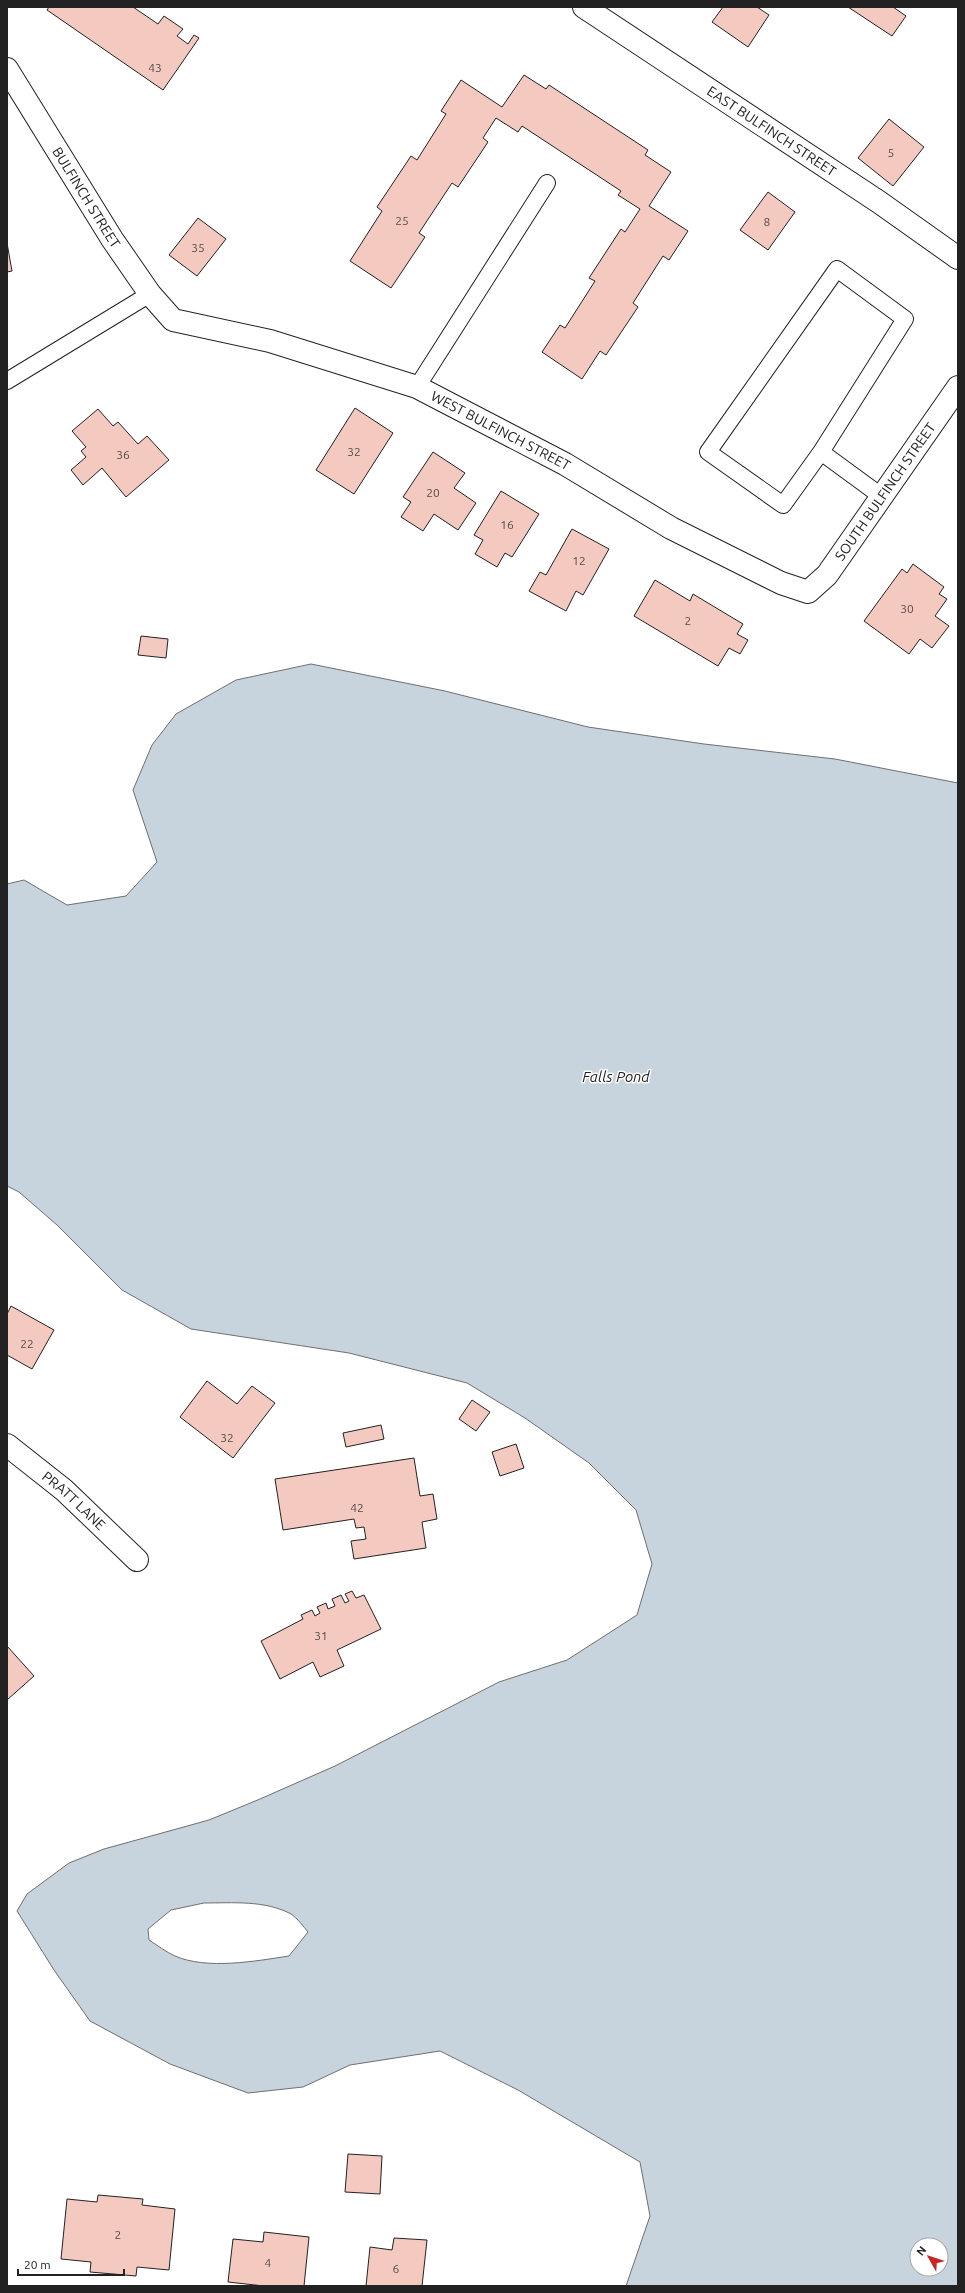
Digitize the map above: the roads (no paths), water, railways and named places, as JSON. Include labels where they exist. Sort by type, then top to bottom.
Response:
[{"type":"street","name":"EAST BULFINCH STREET","points":[[584,7],[879,202],[958,258]]},
{"type":"street","name":"BULFINCH STREET","points":[[7,69],[112,239],[150,294],[173,320]]},
{"type":"street","name":"WEST BULFINCH STREET","points":[[173,320],[270,341],[417,386],[565,464],[671,528],[781,583],[808,592]]},
{"type":"street","name":"SOUTH BULFINCH STREET","points":[[808,592],[827,575],[958,386]]},
{"type":"street","name":"PRATT LANE","points":[[7,1445],[64,1490],[137,1560]]},
{"type":"lane","points":[[417,386],[547,184]]},
{"type":"lane","points":[[837,269],[905,318],[821,452],[783,504],[708,452],[837,269]]},
{"type":"lane","points":[[7,381],[150,294]]},
{"type":"lane","points":[[821,452],[881,496]]},
{"type":"water","name":"Falls Pond","points":[[311,664],[445,691],[588,727],[704,744],[835,759],[958,783],[958,2286],[626,2286],[650,2216],[640,2162],[518,2090],[440,2051],[350,2065],[303,2087],[248,2093],[170,2064],[90,2021],[54,1970],[17,1911],[27,1894],[69,1863],[104,1849],[209,1820],[335,1766],[499,1682],[567,1660],[637,1615],[652,1564],[636,1510],[589,1463],[525,1418],[467,1383],[349,1353],[191,1329],[122,1290],[57,1225],[19,1192],[7,1186],[7,884],[24,880],[67,905],[126,896],[157,862],[133,790],[152,745],[176,714],[236,680]],"holes":[[[204,1903],[237,1903],[270,1906],[291,1914],[308,1932],[289,1956],[232,1963],[202,1963],[188,1960],[175,1956],[149,1940],[148,1929],[171,1910]]]}]
